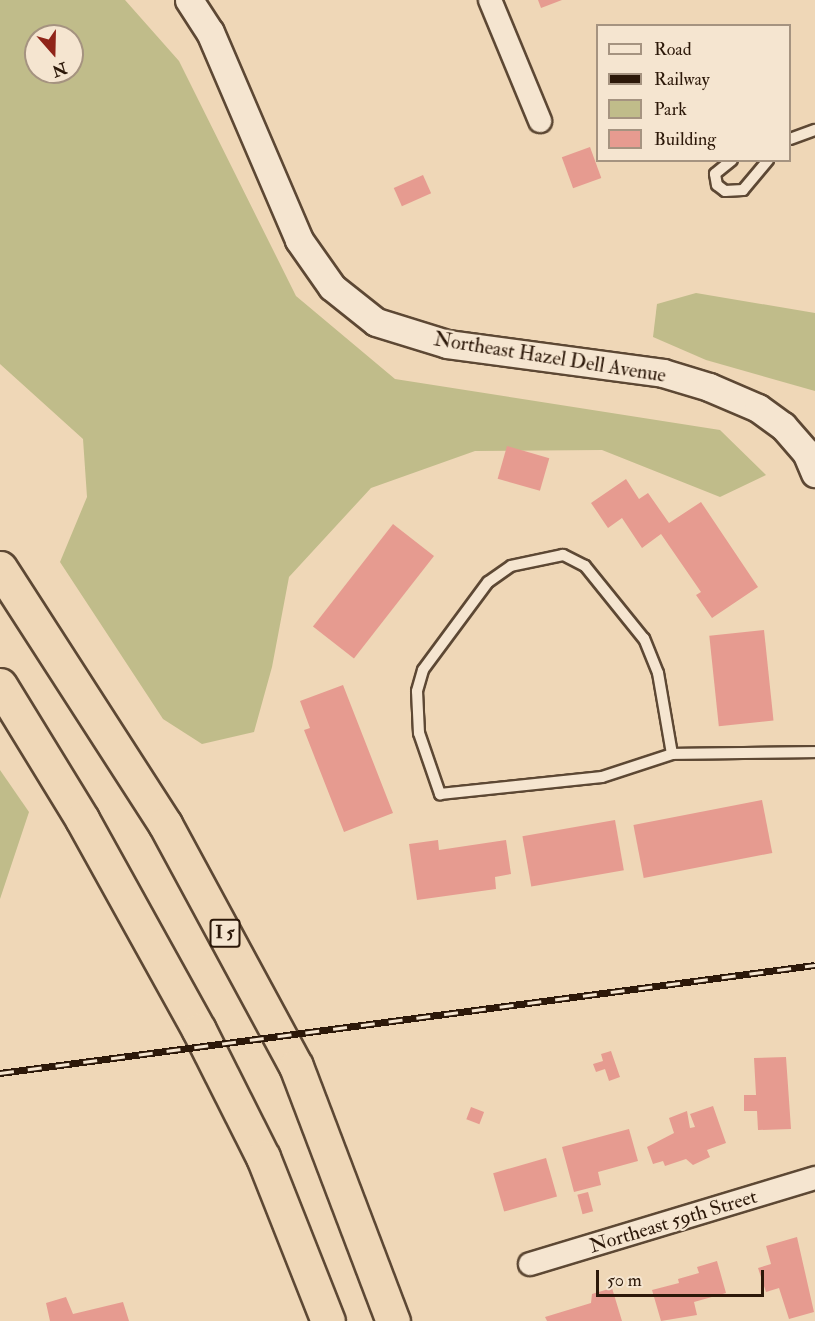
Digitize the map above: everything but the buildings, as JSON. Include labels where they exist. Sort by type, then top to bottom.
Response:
[{"type":"highway","name":"I 5","points":[[1,569],[165,824],[296,1066],[393,1321]]},
{"type":"highway","points":[[0,685],[82,819],[199,1030],[263,1157],[328,1321]]},
{"type":"street","name":"Northeast Hazel Dell Avenue","points":[[189,0],[210,32],[299,240],[332,287],[376,322],[447,344],[663,373],[709,387],[758,408],[783,426],[806,453],[815,473]]},
{"type":"street","points":[[490,0],[540,121]]},
{"type":"street","name":"Northeast 59th Street","points":[[530,1264],[815,1178]]},
{"type":"lane","points":[[791,139],[815,130]]},
{"type":"lane","points":[[730,162],[715,174],[717,185],[725,191],[743,190],[766,162]]},
{"type":"lane","points":[[672,754],[658,673],[644,639],[585,566],[563,555],[511,566],[488,582],[423,670],[417,691],[419,733],[440,794],[602,777],[672,754],[815,752]]},
{"type":"green space","points":[[0,0],[125,0],[179,61],[296,296],[395,379],[720,430],[766,475],[720,497],[602,450],[475,451],[371,488],[289,577],[272,667],[254,732],[202,744],[163,719],[60,562],[87,497],[83,439],[0,364]]},
{"type":"green space","points":[[696,293],[815,313],[815,391],[706,360],[653,337],[657,304]]},
{"type":"green space","points":[[0,770],[29,812],[0,899]]},
{"type":"railway","points":[[0,1073],[815,965]]}]
